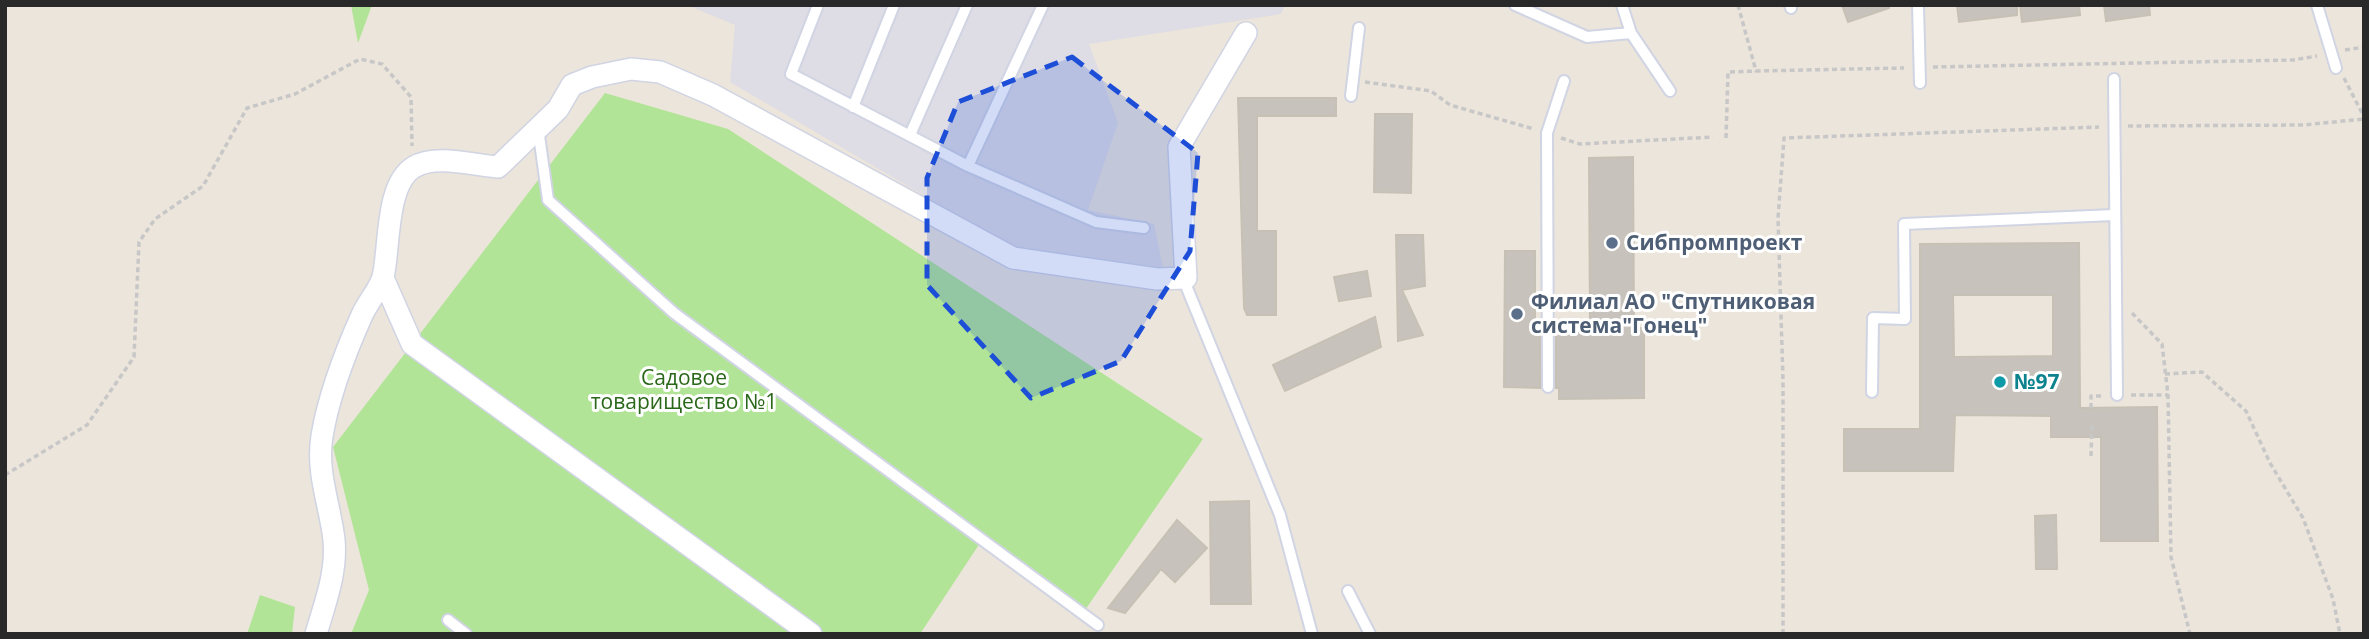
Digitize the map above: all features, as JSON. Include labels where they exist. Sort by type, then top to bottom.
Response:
[{"type":"street","points":[[316,634],[334,564],[332,524],[319,462],[324,427],[342,366],[363,314],[383,278],[385,245],[396,197],[408,171],[417,165],[432,162],[498,167],[558,109],[572,85],[583,79],[631,69],[660,72],[713,95],[1013,258],[1157,279],[1186,278],[1179,148],[1246,33]]},
{"type":"street","points":[[383,278],[412,344],[811,634]]},
{"type":"lane","points":[[818,5],[791,74],[968,166],[1096,222],[1144,228]]},
{"type":"lane","points":[[853,107],[894,5]]},
{"type":"lane","points":[[909,135],[967,5]]},
{"type":"lane","points":[[968,166],[1042,5]]},
{"type":"lane","points":[[1515,5],[1587,37],[1631,33]]},
{"type":"lane","points":[[1622,5],[1631,33],[1670,91]]},
{"type":"lane","points":[[1918,5],[1920,83]]},
{"type":"lane","points":[[2317,5],[2336,68]]},
{"type":"lane","points":[[1351,96],[1359,28]]},
{"type":"lane","points":[[2114,79],[2117,395]]},
{"type":"lane","points":[[1548,387],[1547,134],[1564,82]]},
{"type":"lane","points":[[538,128],[548,200],[674,313],[1098,625]]},
{"type":"lane","points":[[1872,392],[1873,318],[1905,319],[1904,224],[2114,215]]},
{"type":"lane","points":[[1186,278],[1186,288],[1280,515],[1312,634]]},
{"type":"lane","points":[[1348,591],[1370,634]]},
{"type":"lane","points":[[448,620],[467,634]]},
{"type":"path","points":[[1738,5],[1756,71]]},
{"type":"path","points":[[1726,138],[1728,72],[2293,60],[2364,47]]},
{"type":"path","points":[[1783,634],[1783,380],[1778,218],[1784,138],[2114,126],[2303,125],[2364,118],[2331,53]]},
{"type":"path","points":[[5,474],[87,425],[134,357],[139,242],[155,219],[203,186],[247,108],[295,94],[360,59],[382,64],[411,97],[409,138],[417,165]]},
{"type":"path","points":[[1351,96],[1357,81],[1431,91],[1450,104],[1580,144],[1713,137]]},
{"type":"path","points":[[2116,296],[2162,344],[2168,396],[2171,557],[2190,634]]},
{"type":"path","points":[[2165,374],[2202,372],[2246,411],[2270,463],[2303,518],[2333,599],[2340,634]]},
{"type":"path","points":[[2091,408],[2091,396],[2168,396]]},
{"type":"path","points":[[2091,456],[2092,423]]},
{"type":"highlighted area","points":[[1072,57],[1198,153],[1190,251],[1121,361],[1031,398],[927,285],[927,178],[958,102]]},
{"type":"shaded area","points":[[687,5],[1285,5],[1281,14],[1089,44],[1118,123],[1088,210],[1154,224],[1164,273],[1029,257],[730,82],[735,25]]},
{"type":"green space","points":[[351,5],[372,5],[358,43]]},
{"type":"green space","name":"Садовое товарищество №1","points":[[605,93],[728,129],[1203,439],[1083,613],[982,540],[920,634],[351,634],[369,590],[333,447]]},
{"type":"green space","points":[[260,595],[295,607],[292,634],[247,634]]},
{"type":"building","points":[[1842,5],[1889,5],[1889,8],[1848,22]]},
{"type":"building","points":[[1957,5],[2017,5],[2017,15],[1959,22]]},
{"type":"building","points":[[2020,5],[2079,5],[2080,15],[2022,22]]},
{"type":"building","points":[[2104,5],[2149,5],[2150,15],[2106,21]]},
{"type":"building","points":[[1238,98],[1336,98],[1336,116],[1257,116],[1257,231],[1276,231],[1276,315],[1247,315],[1244,308]]},
{"type":"building","points":[[1375,114],[1412,114],[1411,193],[1374,192]]},
{"type":"building","points":[[1633,157],[1634,328],[1644,328],[1644,398],[1559,399],[1559,388],[1556,388],[1556,329],[1590,328],[1589,158]]},
{"type":"building","points":[[1396,235],[1423,235],[1425,286],[1402,290],[1423,335],[1398,341]]},
{"type":"building","name":"№97","points":[[2079,243],[2080,408],[2157,407],[2158,541],[2101,541],[2101,437],[2051,437],[2051,416],[1955,415],[1953,471],[1844,471],[1844,429],[1920,429],[1920,244]],"holes":[[[1953,295],[2053,295],[2053,356],[1954,357]]]},
{"type":"building","points":[[1505,251],[1535,251],[1535,329],[1540,329],[1540,388],[1504,387]]},
{"type":"building","points":[[1367,271],[1371,296],[1339,301],[1334,277]]},
{"type":"building","points":[[1375,317],[1381,347],[1285,391],[1273,365]]},
{"type":"building","points":[[1249,501],[1251,604],[1211,604],[1210,502]]},
{"type":"building","points":[[2056,515],[2057,569],[2036,569],[2035,516]]},
{"type":"building","points":[[1177,520],[1207,548],[1175,582],[1161,569],[1125,613],[1108,608]]},
{"type":"place","name":"Сибпромпроект","points":[[1612,243]]},
{"type":"place","name":"Филиал АО \"Спутниковая система\"Гонец\"","points":[[1517,314]]},
{"type":"place","name":"№97","points":[[2000,382]]}]
